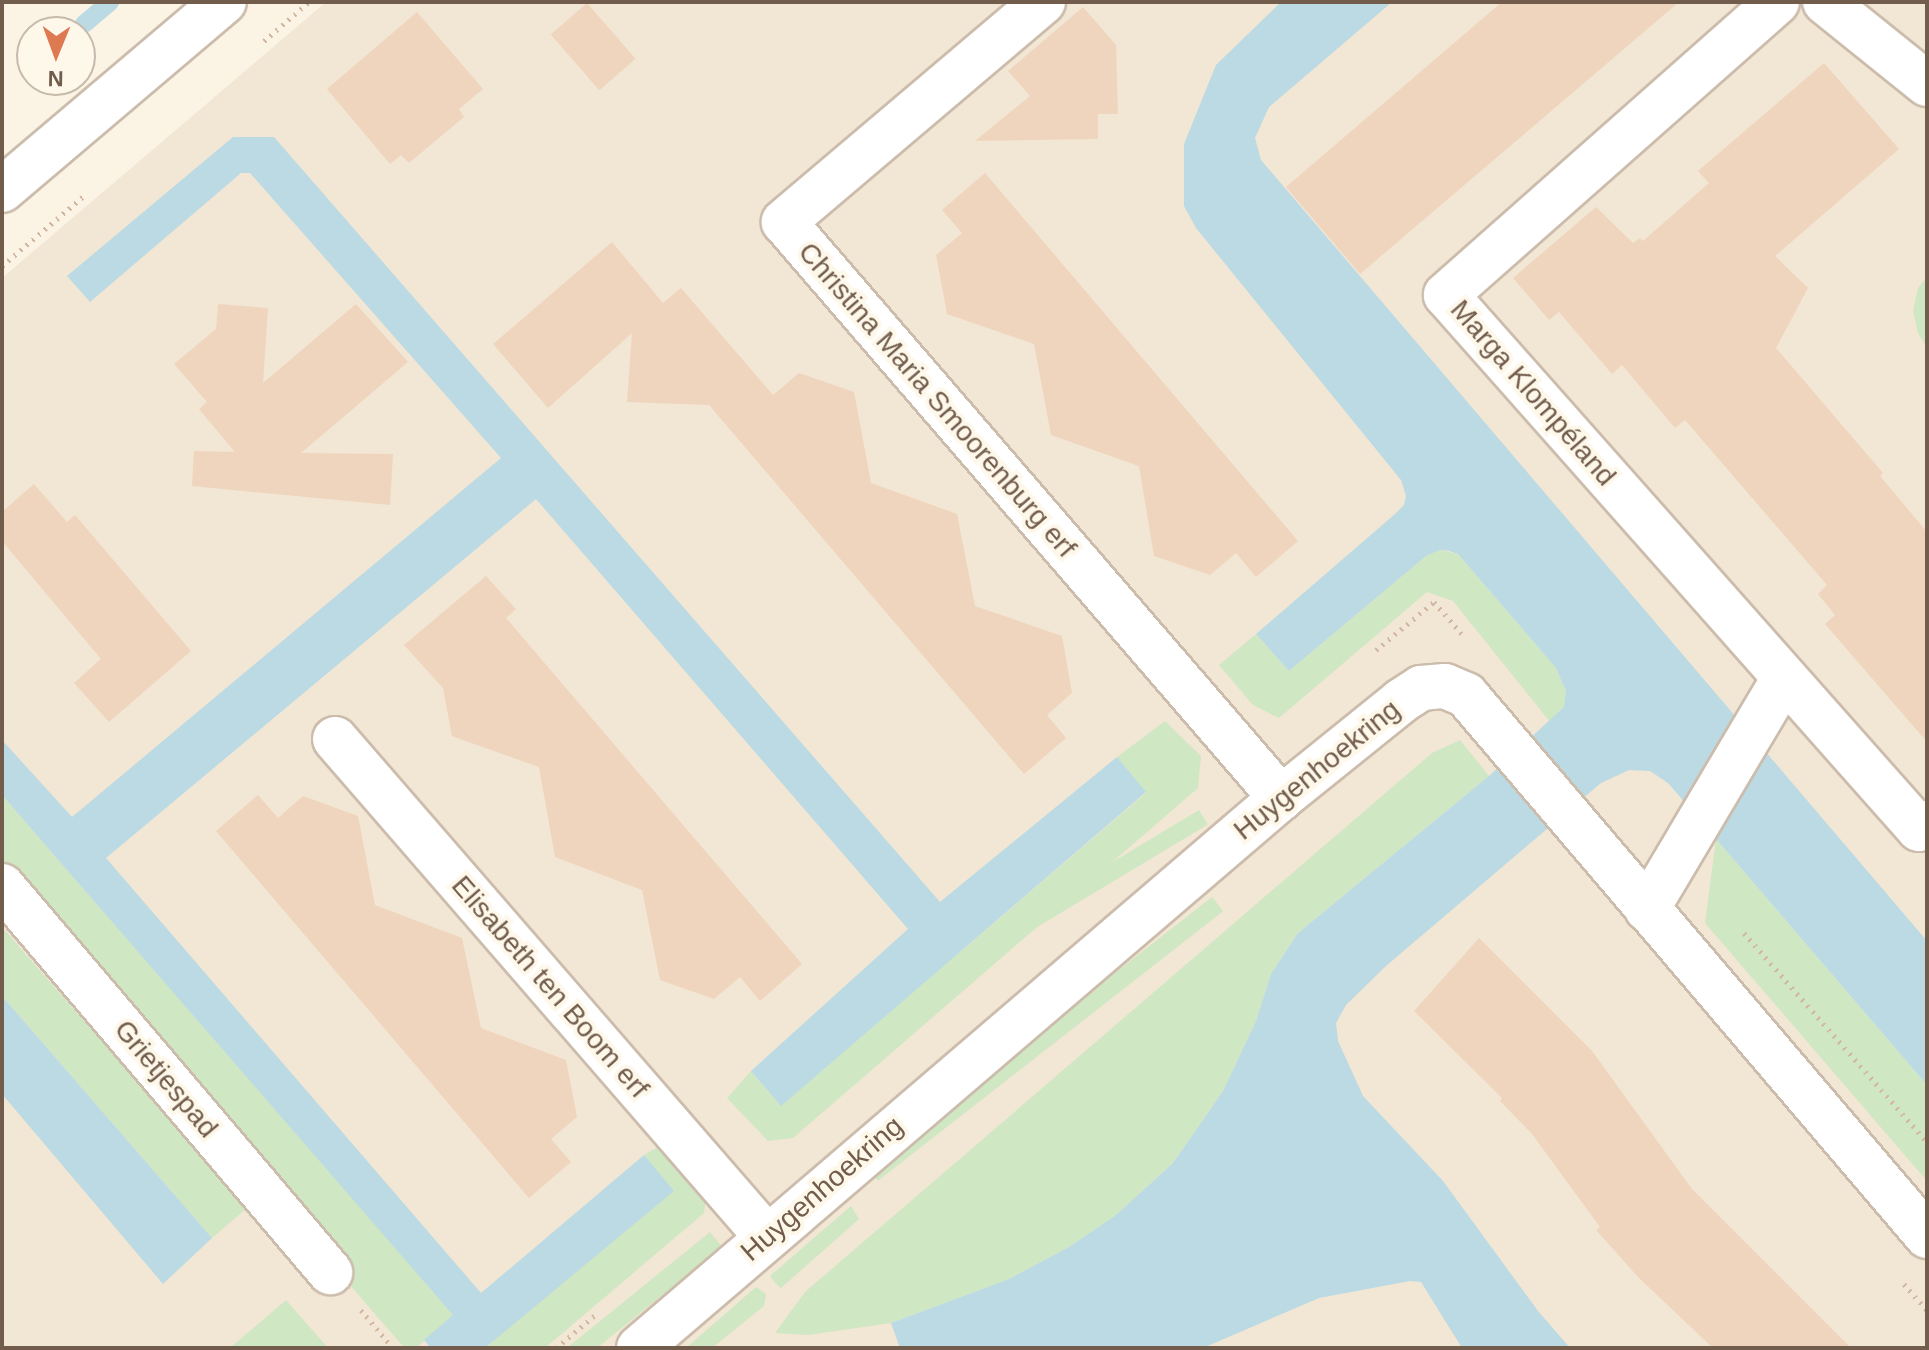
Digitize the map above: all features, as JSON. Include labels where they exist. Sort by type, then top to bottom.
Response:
[{"type":"street","points":[[2,190],[224,2]]},
{"type":"street","name":"Christina Maria Smoorenburg erf","points":[[1043,2],[784,222],[1281,798]]},
{"type":"street","name":"Marga Klompéland","points":[[1777,2],[1446,295],[1919,829],[1927,823]]},
{"type":"street","points":[[1825,2],[1927,84]]},
{"type":"street","points":[[1647,909],[1692,828],[1784,678]]},
{"type":"street","name":"Huygenhoekring","points":[[639,1348],[766,1236],[1281,798],[1421,688],[1445,686],[1466,695],[1927,1236]]},
{"type":"street","name":"Elisabeth ten Boom erf","points":[[335,739],[766,1236]]},
{"type":"street","name":"Grietjespad","points":[[2,886],[330,1272]]},
{"type":"path","points":[[1743,932],[1927,1142]]},
{"type":"shaded area","points":[[326,2],[1927,2],[1927,1348],[2,1348],[2,278]]},
{"type":"green space","points":[[1927,277],[1927,348],[1918,333],[1913,311],[1918,288]]},
{"type":"green space","points":[[1440,550],[1458,554],[1556,668],[1566,691],[1564,707],[1550,722],[1453,601],[1427,592],[1279,718],[1253,705],[1219,665],[1256,634],[1289,671],[1426,556]]},
{"type":"green space","points":[[1165,721],[1201,756],[1198,788],[793,1138],[768,1141],[727,1098],[751,1071],[781,1105],[1146,793],[1117,757]]},
{"type":"green space","points":[[1460,740],[1489,776],[1298,933],[1271,974],[1256,1021],[1223,1091],[1173,1163],[1116,1215],[1069,1247],[1009,1279],[891,1323],[808,1335],[775,1333],[805,1292],[1432,753]]},
{"type":"green space","points":[[2,795],[454,1315],[416,1348],[405,1348],[2,885]]},
{"type":"green space","points":[[1199,810],[1208,825],[810,1064],[801,1049]]},
{"type":"green space","points":[[1716,839],[1927,1085],[1927,1181],[1705,923]]},
{"type":"green space","points":[[1212,897],[1223,911],[878,1181],[867,1167]]},
{"type":"green space","points":[[2,927],[247,1208],[212,1238],[2,996]]},
{"type":"green space","points":[[667,1141],[707,1191],[704,1213],[545,1348],[485,1348],[673,1191],[644,1155]]},
{"type":"green space","points":[[851,1206],[859,1219],[781,1288],[776,1284],[770,1276]]},
{"type":"green space","points":[[710,1232],[722,1247],[597,1348],[569,1346]]},
{"type":"green space","points":[[756,1287],[766,1294],[764,1306],[712,1348],[686,1348]]},
{"type":"green space","points":[[286,1300],[328,1348],[230,1348]]},
{"type":"water","points":[[1281,2],[1392,2],[1269,107],[1255,138],[1261,160],[1927,941],[1927,1085],[1668,783],[1650,771],[1629,770],[1601,783],[1386,966],[1346,1005],[1336,1023],[1338,1041],[1363,1096],[1443,1181],[1538,1311],[1570,1348],[1462,1348],[1421,1282],[1410,1281],[1319,1298],[1203,1348],[900,1348],[891,1323],[1009,1279],[1069,1247],[1116,1215],[1173,1163],[1223,1091],[1256,1021],[1271,974],[1298,933],[1489,776],[1564,707],[1566,691],[1556,668],[1458,554],[1449,551],[1440,550],[1426,556],[1289,671],[1256,634],[1395,514],[1404,505],[1406,496],[1401,480],[1196,228],[1184,206],[1184,144],[1216,65]]},
{"type":"water","points":[[233,137],[274,137],[940,902],[1117,757],[1146,792],[781,1106],[751,1071],[908,929],[536,499],[106,858],[481,1293],[644,1155],[674,1191],[485,1348],[431,1348],[424,1340],[453,1315],[2,795],[2,740],[72,817],[501,458],[250,173],[241,173],[90,302],[67,276]]},
{"type":"water","points":[[2,996],[212,1238],[163,1284],[2,1094]]},
{"type":"building","points":[[1502,2],[1679,2],[1360,274],[1286,187]]},
{"type":"building","points":[[587,3],[636,59],[599,90],[551,34]]},
{"type":"building","points":[[1083,7],[1116,45],[1118,114],[1098,114],[1098,139],[975,141],[1030,96],[1008,71]]},
{"type":"building","points":[[417,12],[483,89],[459,109],[464,117],[409,163],[401,155],[390,164],[327,89]]},
{"type":"building","points":[[1824,63],[1899,149],[1775,256],[1808,288],[1776,348],[1883,473],[1880,476],[1927,532],[1927,742],[1825,624],[1835,615],[1818,594],[1827,585],[1685,420],[1675,428],[1622,365],[1612,374],[1559,312],[1549,320],[1513,278],[1596,207],[1633,243],[1640,238],[1643,241],[1709,183],[1698,171]]},
{"type":"building","points":[[985,173],[1298,541],[1256,577],[1236,553],[1210,575],[1154,556],[1139,466],[1051,435],[1034,344],[947,314],[936,255],[962,233],[942,210]]},
{"type":"building","points":[[612,242],[663,303],[681,288],[773,395],[799,373],[854,392],[871,483],[957,514],[975,606],[1062,636],[1072,693],[1047,715],[1066,738],[1024,774],[709,405],[627,402],[632,333],[548,408],[493,344]]},
{"type":"building","points":[[218,304],[268,308],[263,383],[356,304],[408,362],[301,453],[393,454],[390,505],[192,486],[194,451],[235,452],[199,409],[207,402],[174,364],[216,329]]},
{"type":"building","points":[[34,484],[67,522],[75,515],[191,651],[109,722],[74,683],[101,659],[2,541],[2,512]]},
{"type":"building","points":[[486,576],[516,609],[506,618],[802,964],[760,1001],[740,977],[714,999],[660,980],[642,890],[555,857],[539,767],[452,736],[443,688],[404,645]]},
{"type":"building","points":[[258,795],[278,818],[303,796],[358,816],[375,905],[462,938],[481,1028],[566,1060],[577,1117],[551,1139],[571,1162],[529,1198],[216,831]]},
{"type":"building","points":[[1479,938],[1592,1051],[1692,1189],[1851,1348],[1713,1348],[1639,1278],[1596,1230],[1600,1227],[1532,1134],[1500,1101],[1502,1098],[1414,1011]]},
{"type":"waterway","points":[[93,16],[110,2]]}]
